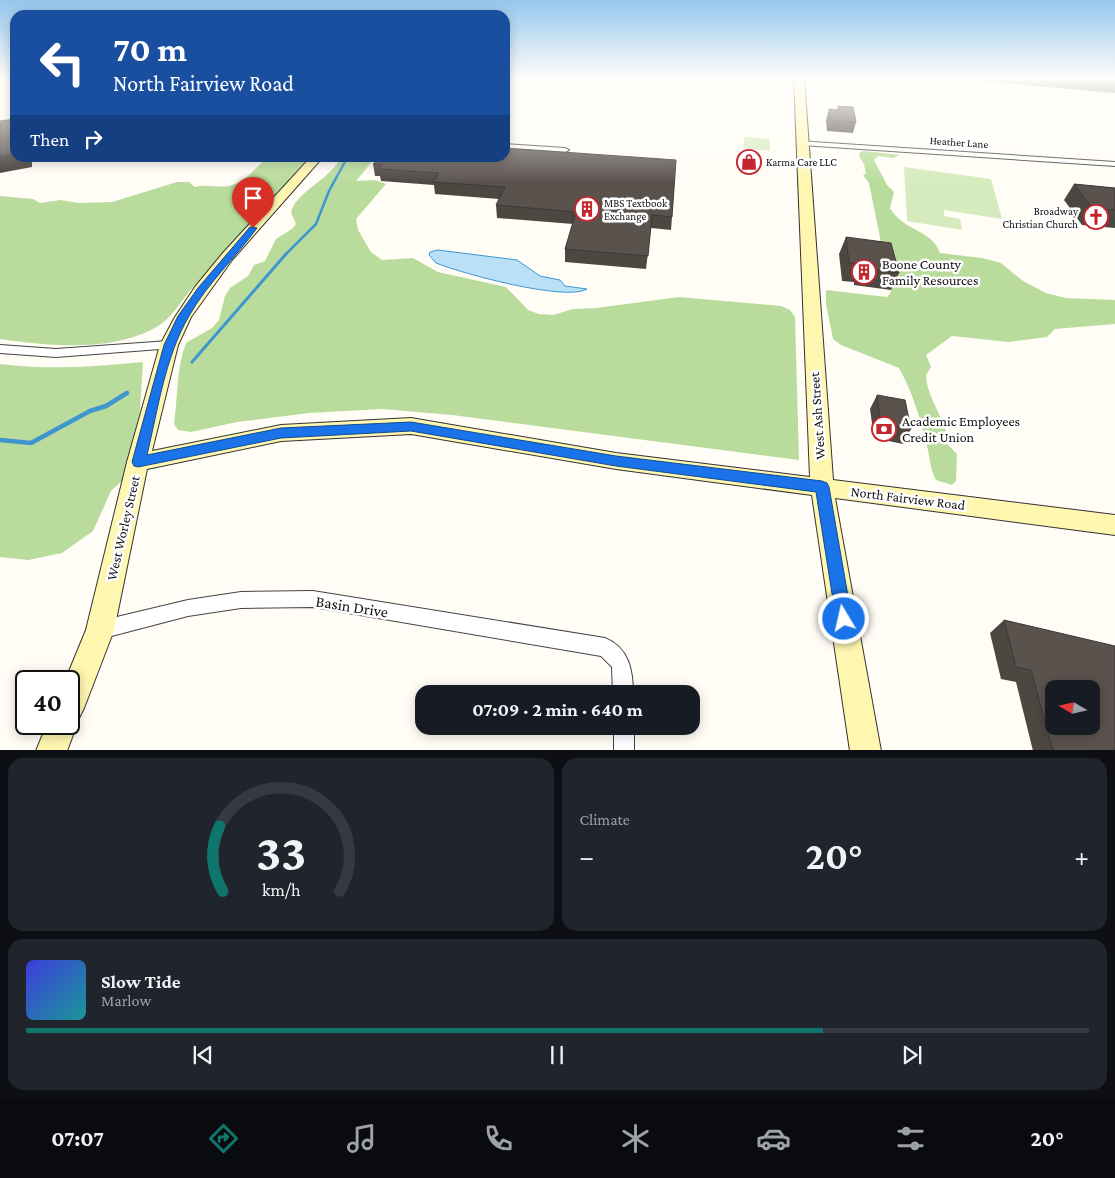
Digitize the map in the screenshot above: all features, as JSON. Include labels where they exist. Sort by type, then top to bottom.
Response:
[{"type":"street","name":"West Ash Street","points":[[800,113],[822,487],[866,750]]},
{"type":"street","name":"Heather Lane","points":[[801,143],[1115,164]]},
{"type":"street","points":[[510,146],[565,150]]},
{"type":"street","name":"West Worley Street","points":[[80,680],[100,630],[138,462],[169,345],[183,316],[201,290],[312,162]]},
{"type":"street","points":[[0,349],[56,353],[169,345]]},
{"type":"street","name":"North Fairview Road","points":[[138,462],[281,433],[411,426],[616,461],[1115,525]]},
{"type":"street","name":"Basin Drive","points":[[100,630],[188,608],[241,600],[313,599],[605,647],[616,654],[623,667],[623,685]]},
{"type":"street","points":[[51,750],[57,735]]},
{"type":"street","points":[[624,735],[624,750]]},
{"type":"green space","points":[[744,138],[770,139],[770,151],[743,148]]},
{"type":"green space","points":[[860,152],[900,155],[893,158],[878,156],[874,160],[887,185],[894,192],[890,208],[903,222],[931,239],[940,253],[982,258],[1001,263],[1023,281],[1046,293],[1066,298],[1115,300],[1115,324],[1055,329],[1047,337],[1009,342],[952,336],[926,355],[931,367],[926,375],[927,384],[945,427],[948,445],[957,454],[956,481],[952,485],[936,480],[934,476],[916,406],[899,368],[841,345],[833,339],[826,304],[826,290],[887,297],[891,292],[869,183],[863,175],[866,174],[864,164],[859,156]]},
{"type":"green space","points":[[305,162],[195,285],[171,315],[160,325],[136,336],[98,344],[38,344],[0,339],[0,196],[33,199],[40,203],[61,200],[78,203],[112,202],[177,182],[189,182],[195,187],[230,186],[241,181],[261,163]]},
{"type":"green space","points":[[338,162],[372,162],[356,181],[375,180],[386,184],[356,219],[358,230],[371,252],[382,260],[413,258],[438,272],[506,287],[528,310],[539,314],[553,315],[573,309],[596,308],[679,297],[781,306],[790,310],[795,317],[799,460],[452,415],[382,409],[309,413],[237,422],[191,432],[178,430],[174,424],[180,363],[186,343],[212,328],[219,320],[225,296],[230,288],[248,276],[254,265],[265,261],[276,239],[292,229],[296,224],[291,212],[294,205],[333,169]]},
{"type":"green space","points":[[904,167],[991,179],[1002,219],[944,210],[944,216],[960,219],[962,230],[907,221]]},
{"type":"green space","points":[[143,362],[140,410],[125,478],[111,491],[93,531],[62,553],[28,560],[0,557],[0,364],[71,367]]},
{"type":"water","points":[[438,250],[517,260],[540,276],[560,280],[565,286],[587,289],[575,292],[558,292],[489,279],[436,263],[429,255],[430,252]]},
{"type":"building","points":[[830,113],[854,113],[856,122],[831,120]]},
{"type":"building","points":[[10,120],[10,154],[0,156],[0,121]]},
{"type":"building","name":"MBS Textbook Exchange","points":[[510,148],[676,160],[672,217],[652,215],[648,256],[565,249],[576,212],[496,205],[505,187],[433,182],[439,173],[379,169],[382,165],[373,164],[375,162],[510,162]]},
{"type":"building","points":[[1074,184],[1115,188],[1115,210],[1092,208]]},
{"type":"building","points":[[846,237],[891,243],[899,273],[861,268],[861,264],[849,263]]},
{"type":"building","points":[[877,395],[905,400],[911,429],[881,424]]},
{"type":"building","points":[[1004,620],[1115,646],[1115,750],[1053,750],[1049,735],[1100,735],[1100,680],[1045,680],[1045,722],[1031,670],[1016,667]]},
{"type":"waterway","points":[[286,254],[316,224],[329,191],[345,162]]},
{"type":"waterway","points":[[192,362],[286,254]]},
{"type":"waterway","points":[[0,440],[31,443],[90,411],[106,406],[127,393]]},
{"type":"place","name":"Karma Care LLC","points":[[749,162]]},
{"type":"place","name":"MBS Textbook Exchange","points":[[587,209]]},
{"type":"place","name":"Broadway Christian Church","points":[[1096,217]]},
{"type":"place","name":"Boone County Family Resources","points":[[864,272]]},
{"type":"place","name":"Academic Employees Credit Union","points":[[884,429]]},
{"type":"route","points":[[253,228],[201,290],[183,316],[169,345],[138,462],[281,433],[411,426],[616,461],[822,487],[844,619]]}]
